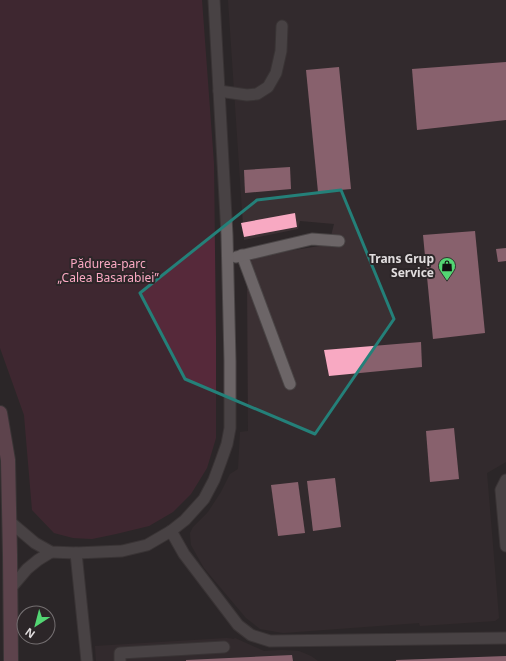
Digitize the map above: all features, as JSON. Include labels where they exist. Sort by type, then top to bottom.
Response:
[{"type":"main road","points":[[0,413],[9,521],[7,595],[11,661]]},
{"type":"main road","points":[[0,448],[5,461]]},
{"type":"street","points":[[9,521],[35,543],[51,552],[76,553],[122,551],[147,545],[171,531],[185,520],[204,499],[214,480],[227,444],[230,428],[230,361],[228,259],[214,0]]},
{"type":"street","points":[[219,92],[247,95],[257,94],[268,87],[276,73],[281,51],[282,26]]},
{"type":"street","points":[[228,259],[312,239],[339,241]]},
{"type":"street","points":[[242,255],[290,384]]},
{"type":"street","points":[[506,480],[501,490],[506,546]]},
{"type":"street","points":[[171,531],[184,554],[238,625],[251,635],[270,641],[506,638]]},
{"type":"street","points":[[7,595],[27,569],[51,552]]},
{"type":"street","points":[[76,553],[87,661]]},
{"type":"street","points":[[120,661],[120,653],[224,647]]},
{"type":"highlighted area","points":[[341,190],[394,319],[315,434],[185,379],[140,293],[257,200]]},
{"type":"shaded area","points":[[228,0],[506,0],[506,462],[487,473],[499,618],[495,621],[420,626],[419,623],[283,633],[260,629],[246,618],[204,568],[191,545],[190,533],[193,527],[208,512],[221,492],[230,474],[238,469],[240,432],[248,431],[247,276],[252,257],[319,246],[318,242],[330,240],[334,224],[300,221],[298,229],[244,240]]},
{"type":"shaded area","points":[[235,638],[264,651],[299,651],[318,661],[96,661],[95,646]]},
{"type":"green space","name":"Pădurea-parc „Calea Basarabiei”","points":[[0,0],[202,0],[214,164],[216,438],[207,468],[191,494],[173,512],[149,526],[92,539],[73,538],[54,533],[32,510],[24,415],[0,348]]},
{"type":"building","points":[[506,62],[506,120],[417,130],[412,69]]},
{"type":"building","points":[[339,67],[351,189],[318,192],[306,70]]},
{"type":"building","points":[[290,167],[291,189],[245,193],[244,170]]},
{"type":"building","points":[[295,213],[297,227],[244,237],[241,223]]},
{"type":"building","points":[[475,231],[485,333],[433,339],[423,235]]},
{"type":"building","points":[[506,248],[506,261],[498,262],[496,249]]},
{"type":"building","points":[[421,342],[422,367],[329,376],[324,350]]},
{"type":"building","points":[[454,428],[459,479],[430,482],[426,431]]},
{"type":"building","points":[[335,478],[341,527],[313,531],[307,481]]},
{"type":"building","points":[[298,482],[305,533],[278,536],[271,485]]},
{"type":"building","points":[[292,655],[293,661],[186,661],[186,660]]},
{"type":"building","points":[[506,656],[506,661],[396,661],[396,660]]},
{"type":"place","name":"Trans Grup Service","points":[[447,281]]}]
